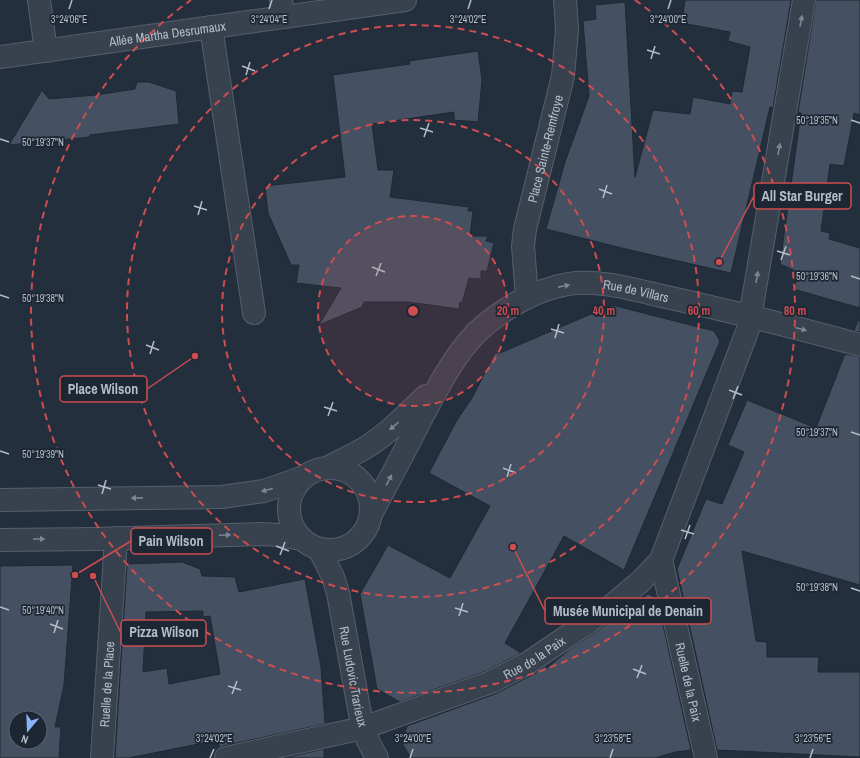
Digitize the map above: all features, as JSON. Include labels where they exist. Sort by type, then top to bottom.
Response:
[{"type":"street","points":[[39,0],[46,51]]},
{"type":"street","name":"Allée Martha Desrumaux","points":[[0,57],[211,27],[282,9],[405,0]]},
{"type":"street","name":"Place Sainte-Remfroye","points":[[527,298],[523,246],[525,229],[564,76],[567,30],[565,0]]},
{"type":"street","name":"Rue de la Paix","points":[[226,758],[363,728],[491,682],[528,663],[609,608],[642,581],[661,560],[743,344],[751,316],[804,0]]},
{"type":"street","points":[[211,27],[254,313]]},
{"type":"street","name":"Rue de Villars","points":[[442,379],[465,346],[476,333],[490,321],[527,298],[568,284],[608,284],[751,316],[860,344]]},
{"type":"street","points":[[327,468],[379,438],[402,419],[442,379]]},
{"type":"street","points":[[0,540],[261,534],[279,535],[326,550],[340,549],[353,544],[359,539],[367,528],[371,514],[442,379]]},
{"type":"street","points":[[310,544],[292,528],[288,508],[291,493],[298,482],[314,471],[333,468],[346,471],[357,478],[369,494],[371,514]]},
{"type":"street","points":[[0,500],[222,497],[264,491],[304,477]]},
{"type":"street","name":"Ruelle de la Place","points":[[102,758],[116,538]]},
{"type":"street","name":"Rue Ludovic Trarieux","points":[[310,544],[333,577],[338,593],[363,728],[377,758]]},
{"type":"street","name":"Rue Ludovic Trarieux","points":[[338,593],[353,544]]},
{"type":"street","name":"Ruelle de la Paix","points":[[661,560],[706,758]]},
{"type":"building","points":[[685,0],[791,0],[773,108],[770,107],[731,273],[546,229],[565,162],[589,96],[583,21],[596,19],[595,5],[625,2],[635,177],[653,110],[690,114],[693,97],[730,104],[732,91],[742,92],[750,47],[728,41],[730,32],[682,23]]},
{"type":"building","points":[[816,0],[860,0],[860,115],[854,113],[844,166],[830,164],[821,231],[830,233],[829,239],[860,248],[860,308],[793,289],[800,273],[780,264],[801,113],[798,112]]},
{"type":"building","points":[[478,51],[482,80],[478,122],[454,120],[454,112],[372,124],[378,170],[394,170],[390,197],[469,207],[468,211],[473,211],[470,236],[488,236],[486,241],[494,243],[487,271],[481,271],[481,279],[469,278],[459,309],[408,302],[364,302],[362,307],[319,325],[341,288],[296,283],[299,265],[291,265],[268,213],[265,186],[345,177],[333,75],[410,64],[409,61]]},
{"type":"building","points":[[137,82],[149,82],[176,91],[179,124],[90,135],[90,137],[9,145],[42,90],[49,99],[96,95],[135,89]]},
{"type":"building","points":[[612,305],[714,331],[720,341],[624,570],[564,536],[505,643],[521,653],[486,671],[400,702],[377,689],[360,594],[388,545],[450,578],[490,506],[429,473],[457,420],[472,398],[495,353],[500,353]]},
{"type":"building","points":[[858,320],[860,321],[860,332],[854,331]]},
{"type":"building","points":[[845,354],[860,357],[860,585],[742,551],[756,641],[767,642],[767,657],[819,657],[818,672],[860,672],[860,757],[717,750],[677,569],[706,499],[722,504],[744,452],[728,445],[747,400],[816,428]]},
{"type":"building","points":[[182,562],[200,569],[202,576],[235,577],[239,592],[305,579],[321,667],[325,724],[219,748],[219,740],[128,758],[115,758],[127,564]],"holes":[[[203,611],[203,617],[210,616],[220,674],[169,684],[167,668],[143,672],[146,612]]]},
{"type":"building","points":[[73,565],[64,685],[55,727],[61,727],[59,758],[0,758],[0,566]]},
{"type":"building","points":[[648,594],[657,598],[691,750],[675,752],[655,758],[411,758],[402,743],[407,726],[495,694],[534,674],[545,666],[547,668],[570,649]]},
{"type":"building","points":[[324,749],[324,758],[284,758]]},
{"type":"place","name":"All Star Burger","points":[[719,262]]},
{"type":"place","name":"Place Wilson","points":[[195,356]]},
{"type":"place","name":"Musée Municipal de Denain","points":[[513,547]]},
{"type":"place","name":"Pain Wilson","points":[[75,575]]},
{"type":"place","name":"Pizza Wilson","points":[[93,576]]}]
